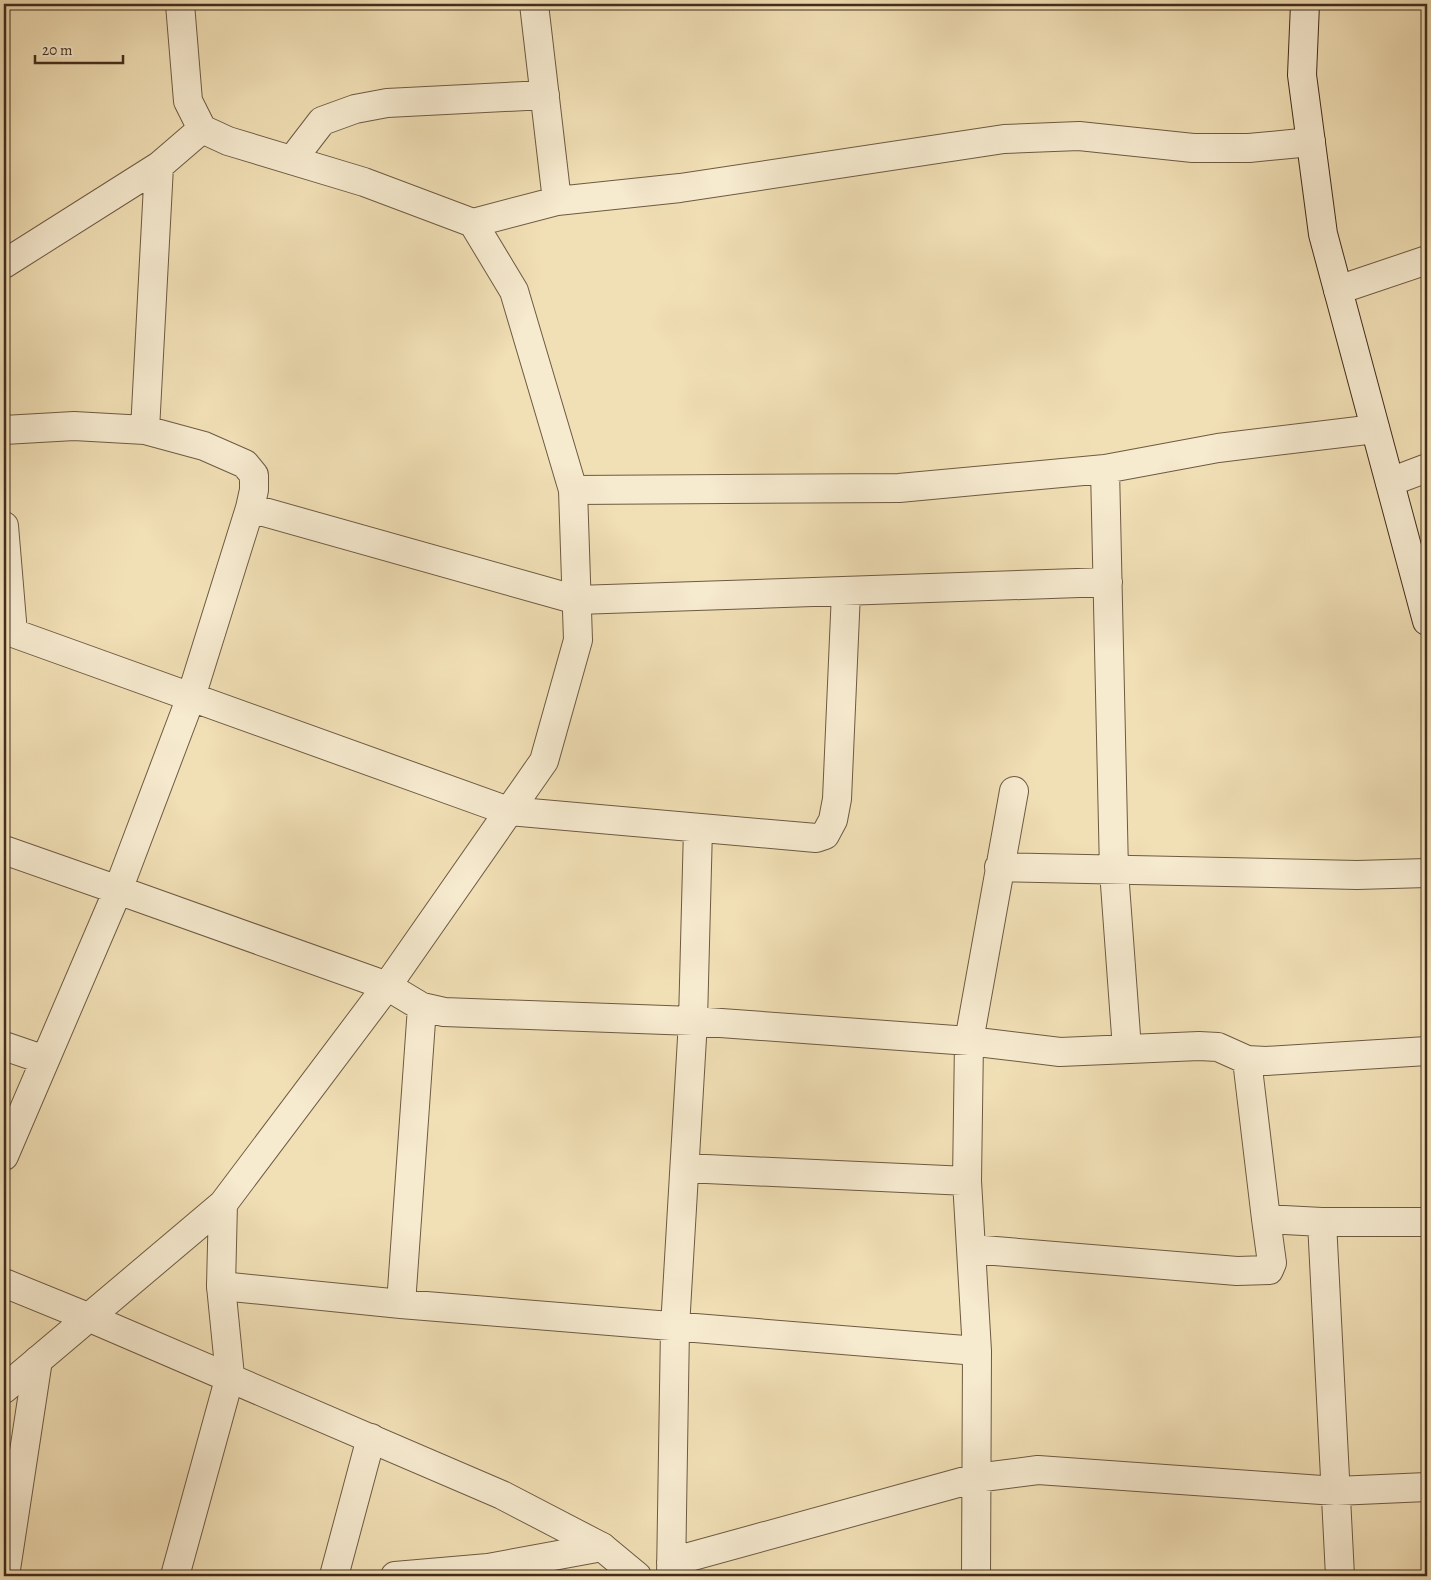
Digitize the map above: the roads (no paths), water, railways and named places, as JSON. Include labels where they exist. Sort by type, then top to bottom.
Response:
[{"type":"street","points":[[180,4],[188,101],[202,129],[228,141],[364,182],[473,223],[558,202],[680,188],[1004,139],[1079,136],[1148,145],[1203,148],[1249,148],[1311,142]]},
{"type":"street","points":[[534,4],[558,202]]},
{"type":"street","points":[[1305,4],[1302,74],[1323,234],[1427,621]]},
{"type":"street","points":[[292,160],[322,121],[355,109],[387,103],[544,95]]},
{"type":"street","points":[[4,264],[159,166],[202,129]]},
{"type":"street","points":[[146,430],[159,166]]},
{"type":"street","points":[[4,1389],[223,1204],[387,986],[544,761],[578,640],[573,490],[514,291],[473,223]]},
{"type":"street","points":[[1338,290],[1427,260]]},
{"type":"street","points":[[4,430],[74,426],[146,430],[204,446],[245,464],[254,475],[254,490],[250,508],[191,698],[118,890],[4,1156]]},
{"type":"street","points":[[573,490],[899,488],[1105,469],[1218,448],[1375,429]]},
{"type":"street","points":[[1390,482],[1427,468]]},
{"type":"street","points":[[1105,469],[1114,871],[1128,1049]]},
{"type":"street","points":[[250,508],[577,600],[1108,582]]},
{"type":"street","points":[[4,526],[8,633],[508,811],[816,838],[825,836],[833,820],[837,799],[846,592]]},
{"type":"street","points":[[976,1576],[977,1351],[967,1181],[969,1041],[1014,791]]},
{"type":"street","points":[[698,828],[693,1021],[675,1327],[671,1569],[976,1478],[1038,1470],[1336,1491],[1427,1487]]},
{"type":"street","points":[[4,850],[387,986],[422,1007],[444,1012],[693,1021],[969,1041],[1060,1052],[1199,1046],[1218,1047],[1247,1060],[1266,1061],[1427,1051]]},
{"type":"street","points":[[999,867],[1357,875],[1427,873]]},
{"type":"street","points":[[401,1304],[422,1007]]},
{"type":"street","points":[[4,1046],[45,1060]]},
{"type":"street","points":[[971,1248],[1236,1271],[1269,1270],[1272,1263],[1247,1060]]},
{"type":"street","points":[[685,1168],[967,1181]]},
{"type":"street","points":[[175,1576],[230,1376],[221,1286],[223,1204]]},
{"type":"street","points":[[1266,1219],[1322,1222],[1427,1222]]},
{"type":"street","points":[[1322,1222],[1340,1576]]},
{"type":"street","points":[[4,1283],[230,1376],[502,1495],[602,1547],[637,1576]]},
{"type":"street","points":[[221,1286],[401,1304],[977,1351]]},
{"type":"street","points":[[5,1576],[38,1360]]},
{"type":"street","points":[[334,1576],[371,1438]]},
{"type":"street","points":[[395,1576],[488,1572],[602,1547]]}]
